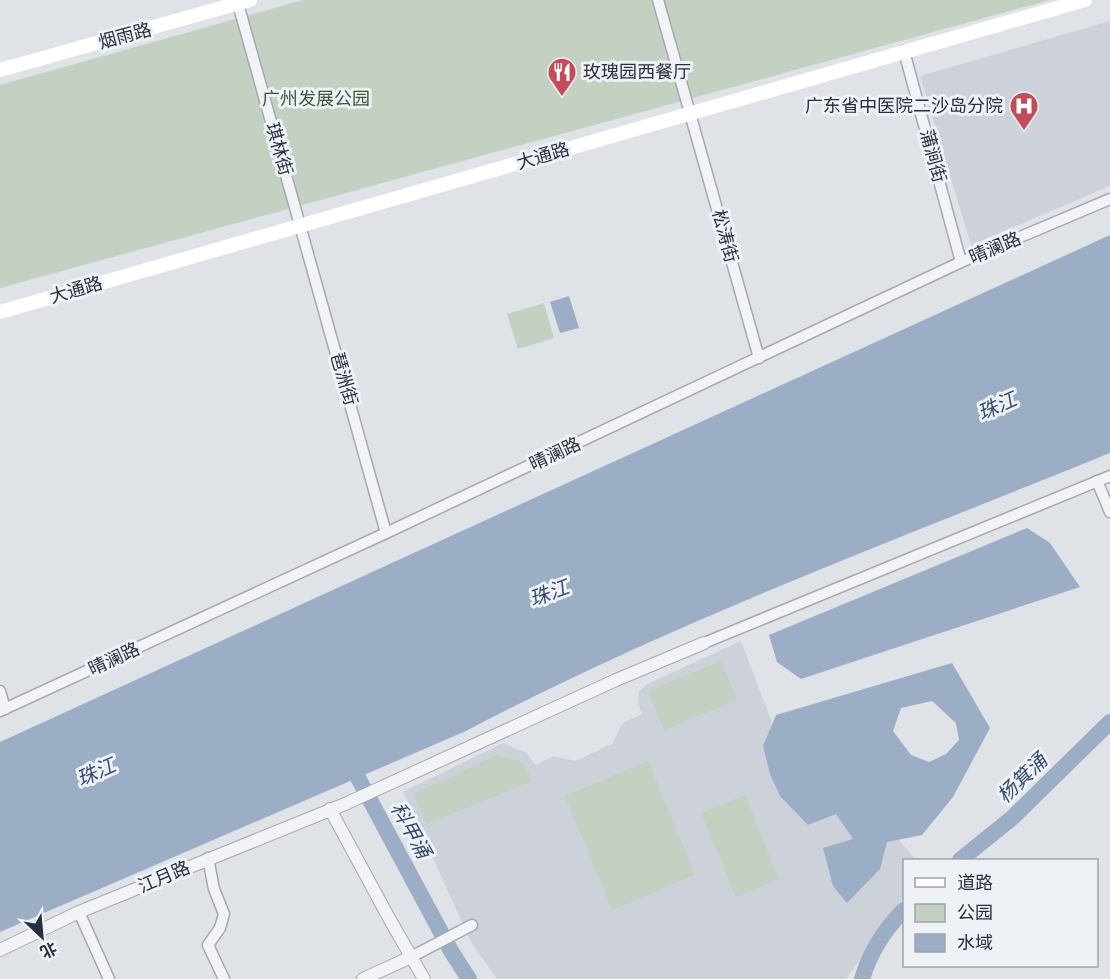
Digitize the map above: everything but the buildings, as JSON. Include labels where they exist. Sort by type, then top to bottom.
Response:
[{"type":"main road","name":"大通路","points":[[0,312],[1085,0]]},
{"type":"main road","name":"烟雨路","points":[[0,70],[241,1]]},
{"type":"street","name":"松涛街","points":[[658,0],[759,358]]},
{"type":"street","name":"琪林街","points":[[241,1],[301,224]]},
{"type":"street","name":"蒲涧街","points":[[904,51],[961,262]]},
{"type":"street","name":"晴澜路","points":[[3,710],[386,533],[961,262],[1110,199]]},
{"type":"street","name":"琶洲街","points":[[301,224],[386,533]]},
{"type":"street","points":[[704,643],[1110,476]]},
{"type":"street","points":[[1097,481],[1110,512]]},
{"type":"street","name":"江月路","points":[[0,950],[79,912],[345,804],[704,643]]},
{"type":"street","points":[[0,691],[3,710]]},
{"type":"street","points":[[330,809],[424,979]]},
{"type":"street","points":[[208,858],[214,889],[224,914],[220,928],[208,945],[224,979]]},
{"type":"street","points":[[79,912],[109,979]]},
{"type":"street","points":[[363,979],[472,925]]},
{"type":"shaded area","name":"广东省中医院二沙岛分院","points":[[1110,21],[1110,186],[971,245],[920,76]]},
{"type":"shaded area","points":[[741,641],[771,720],[781,754],[840,803],[898,839],[915,859],[903,859],[903,898],[846,979],[497,979],[471,942],[403,792],[503,743],[527,753],[535,765],[554,756],[575,761],[612,744],[623,723],[642,714],[638,702],[639,691],[647,684]]},
{"type":"green space","name":"广州发展公园","points":[[303,0],[1050,0],[0,288],[0,85]]},
{"type":"green space","points":[[544,303],[554,338],[518,349],[507,314]]},
{"type":"green space","points":[[721,661],[737,700],[664,730],[648,691]]},
{"type":"green space","points":[[496,755],[523,762],[532,781],[427,824],[414,794]]},
{"type":"green space","points":[[648,761],[695,875],[612,910],[565,796]]},
{"type":"green space","points":[[745,795],[779,879],[736,897],[701,813]]},
{"type":"water","name":"珠江","points":[[1110,235],[1110,453],[704,618],[544,691],[466,731],[0,932],[0,742]]},
{"type":"water","points":[[569,296],[579,328],[560,333],[550,302]]},
{"type":"water","points":[[1027,528],[1050,543],[1080,587],[801,679],[777,662],[769,635]]},
{"type":"water","points":[[952,663],[990,728],[953,797],[922,835],[887,842],[880,869],[847,903],[833,886],[823,848],[853,839],[836,814],[808,825],[780,796],[770,774],[763,746],[776,715]],"holes":[[[932,701],[956,723],[959,740],[946,754],[929,762],[911,755],[893,731],[901,708]]]},
{"type":"waterway","name":"杨箕涌","points":[[961,859],[1012,818],[1110,722]]},
{"type":"waterway","name":"科甲涌","points":[[348,759],[451,951],[469,979]]},
{"type":"waterway","name":"杨箕涌","points":[[862,979],[879,942],[903,911]]},
{"type":"place","name":"玫瑰园西餐厅","points":[[562,98]]},
{"type":"place","name":"广东省中医院二沙岛分院","points":[[1024,132]]}]
